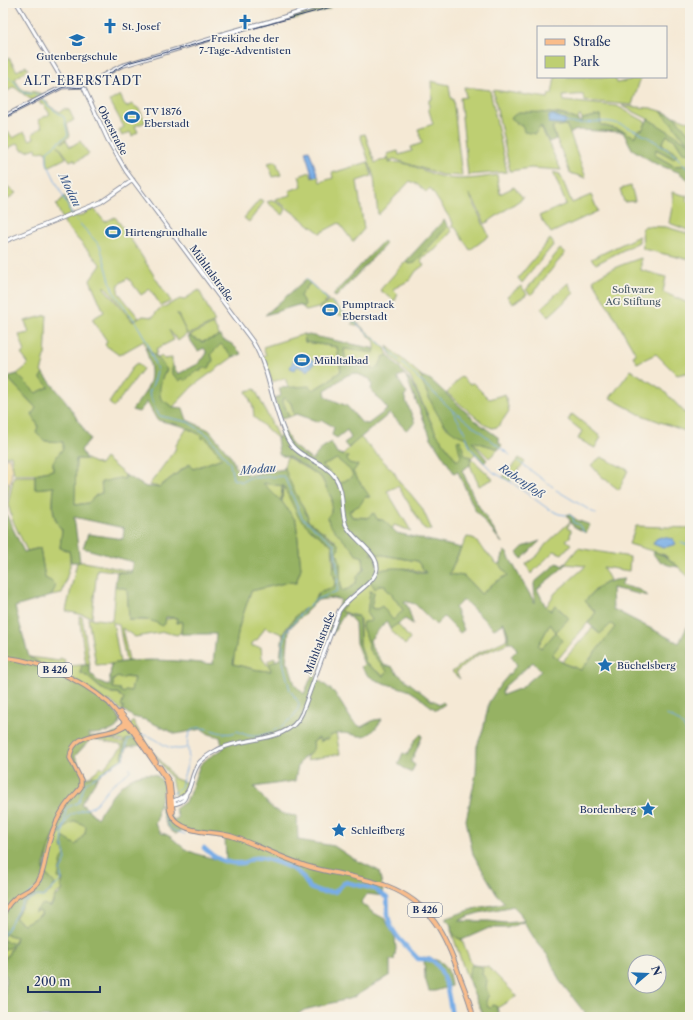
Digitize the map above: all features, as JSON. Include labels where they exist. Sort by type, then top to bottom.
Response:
[{"type":"main road","name":"B 426","points":[[3,657],[48,667],[80,681],[108,702],[128,723],[165,778],[174,819],[188,828],[228,835],[304,865],[381,884],[406,895],[425,911],[442,932],[454,958],[473,1017]]},
{"type":"main road","name":"B 426","points":[[108,702],[128,723]]},
{"type":"main road","points":[[119,714],[120,726]]},
{"type":"main road","points":[[114,732],[120,726],[128,723]]},
{"type":"main road","points":[[3,915],[8,904],[14,898],[38,882],[43,873],[49,839],[64,808],[81,786],[81,780],[70,758],[73,747],[81,738],[114,732],[128,723]]},
{"type":"main road","name":"B 426","points":[[143,744],[167,777],[170,799]]},
{"type":"street","points":[[17,3],[66,86]]},
{"type":"street","points":[[3,117],[66,86],[83,86],[115,68],[267,22],[320,4],[329,3]]},
{"type":"street","name":"Oberstraße","points":[[83,86],[113,149],[132,180]]},
{"type":"street","points":[[3,242],[102,202],[132,180]]},
{"type":"street","name":"Mühltalstraße","points":[[132,180],[146,196],[254,345],[261,359],[287,437],[292,445],[300,452],[328,470],[337,480],[346,524],[351,532],[376,560],[376,572],[372,578],[339,611],[302,713],[296,723],[283,732],[259,740],[228,746],[207,756],[198,766],[182,802],[170,799]]},
{"type":"green space","points":[[324,5],[325,7],[329,6],[330,9],[290,20],[290,17],[320,8]]},
{"type":"green space","points":[[9,58],[17,71],[26,66],[28,69],[15,79],[18,85],[24,90],[43,95],[33,101],[14,87],[3,94],[3,61]]},
{"type":"green space","points":[[555,78],[615,78],[617,83],[641,78],[632,105],[585,101],[583,95],[563,96],[564,101],[617,106],[646,122],[643,129],[635,138],[624,131],[601,125],[600,115],[582,119],[581,116],[579,116],[578,120],[560,114],[540,114],[516,123],[523,127],[540,125],[561,170],[531,168],[510,171],[493,90],[548,98],[549,94],[552,94]]},
{"type":"green space","points":[[431,81],[449,85],[451,99],[453,99],[462,176],[442,175],[394,159],[389,161],[389,163],[403,163],[437,175],[456,179],[470,179],[497,175],[500,194],[514,187],[523,198],[485,224],[469,194],[489,236],[470,250],[455,227],[452,227],[453,223],[430,188],[426,192],[418,185],[410,181],[378,215],[374,177],[360,135],[365,134],[375,163],[388,158],[389,160],[387,154],[398,151],[399,155],[412,151],[411,147],[422,143],[418,129],[433,124],[429,111],[429,100],[432,99]]},
{"type":"green space","points":[[464,87],[490,90],[507,172],[468,175],[460,98],[466,97]]},
{"type":"green space","name":"TV 1876 Eberstadt","points":[[120,95],[126,107],[132,104],[139,109],[146,122],[135,126],[138,132],[132,136],[130,132],[122,136],[119,130],[124,127],[110,101]]},
{"type":"green space","points":[[44,99],[52,108],[60,112],[64,109],[69,110],[74,120],[67,124],[70,136],[61,143],[66,140],[70,147],[80,141],[89,154],[75,162],[74,159],[70,161],[58,145],[66,158],[48,167],[46,151],[37,152],[36,148],[27,151],[22,150],[18,143],[5,150],[3,147],[3,136],[8,132],[13,138],[24,132],[30,140],[34,138],[32,134],[42,127],[38,120],[50,114],[43,104],[41,105],[39,102]]},
{"type":"green space","points":[[622,106],[651,108],[661,111],[690,145],[648,119]]},
{"type":"green space","points":[[661,111],[674,116],[690,135],[690,153],[683,152],[675,140],[667,135],[662,144],[677,154],[674,159],[656,149],[655,155],[674,166],[690,165],[690,181],[678,172],[656,164],[632,149],[623,132],[577,130],[570,133],[566,125],[552,127],[556,139],[549,142],[541,126],[535,134],[524,132],[523,127],[511,118],[518,112],[541,112],[563,115],[582,122],[582,119],[600,115],[601,125],[624,131],[635,137],[637,131],[643,129],[648,119],[688,143]]},
{"type":"green space","points":[[674,116],[690,122],[690,135]]},
{"type":"green space","points":[[567,125],[586,178],[570,173],[552,127]]},
{"type":"green space","points":[[667,135],[675,140],[683,152],[690,153],[690,165],[674,166],[655,155],[655,149],[673,158],[676,154],[662,144]]},
{"type":"green space","points":[[276,161],[281,175],[273,177],[268,163]]},
{"type":"green space","points":[[368,162],[372,176],[357,181],[364,229],[353,242],[339,223],[320,233],[275,199],[291,195],[289,191],[302,186],[299,176],[310,172],[312,178],[318,176],[320,182],[333,178],[332,173]]},
{"type":"green space","points":[[553,172],[560,174],[572,203],[591,195],[598,211],[551,233],[539,216],[566,204]]},
{"type":"green space","points":[[3,183],[16,193],[3,203]]},
{"type":"green space","points":[[631,186],[635,201],[624,202],[620,189]]},
{"type":"green space","points":[[672,192],[687,196],[686,201],[690,203],[690,231],[669,223],[673,202]]},
{"type":"green space","points":[[65,196],[71,215],[74,214],[78,217],[94,209],[105,222],[115,217],[171,301],[161,306],[150,289],[141,295],[128,278],[119,284],[118,292],[139,318],[133,321],[105,286],[104,288],[133,322],[143,316],[153,317],[158,310],[180,299],[183,300],[199,290],[215,322],[188,335],[177,313],[187,334],[178,341],[169,330],[174,340],[156,349],[157,352],[155,355],[159,358],[161,356],[164,359],[172,358],[172,374],[185,379],[202,368],[209,368],[213,360],[211,354],[221,344],[233,357],[193,386],[173,407],[162,400],[159,394],[160,383],[167,370],[159,359],[146,347],[144,341],[119,355],[105,345],[107,341],[92,319],[104,312],[90,280],[101,265],[66,226],[56,205]]},
{"type":"green space","points":[[260,199],[264,202],[249,222],[244,218]]},
{"type":"green space","points":[[274,200],[286,209],[283,215],[267,202]]},
{"type":"green space","points":[[444,220],[448,226],[415,263],[410,264],[406,261]]},
{"type":"green space","points":[[448,226],[452,231],[435,250],[424,256],[421,261],[424,265],[416,271],[410,280],[393,289],[398,294],[395,301],[380,290],[406,261],[410,264]]},
{"type":"green space","points":[[645,226],[666,227],[690,234],[690,260],[643,249],[642,229]]},
{"type":"green space","points":[[639,236],[639,242],[596,264],[591,259]]},
{"type":"green space","points":[[550,239],[554,244],[522,283],[518,278]]},
{"type":"green space","points":[[383,241],[386,244],[336,297],[333,295]]},
{"type":"green space","points":[[560,249],[565,253],[531,295],[526,290]]},
{"type":"green space","name":"Software AG Stiftung","points":[[641,258],[641,270],[666,277],[663,292],[690,304],[690,372],[677,375],[656,354],[637,363],[633,356],[636,354],[593,280],[610,270]]},
{"type":"green space","points":[[306,279],[310,283],[300,296],[305,304],[303,307],[298,305],[265,315]]},
{"type":"green space","points":[[310,283],[329,300],[318,308],[306,311],[303,307],[305,304],[300,296]]},
{"type":"green space","points":[[568,283],[574,293],[548,317],[541,308]]},
{"type":"green space","points":[[521,286],[527,294],[512,304],[507,296]]},
{"type":"green space","name":"Pumptrack Eberstadt","points":[[331,301],[345,314],[345,316],[320,311],[319,308]]},
{"type":"green space","points":[[47,315],[45,350],[41,372],[43,373],[40,378],[49,387],[36,393],[17,374],[27,366],[28,363],[21,354],[25,352],[19,335],[29,333],[25,321]]},
{"type":"green space","points":[[354,320],[385,348],[388,355],[383,357],[379,367],[376,369],[346,364],[344,349],[349,344],[375,349],[375,342],[359,326],[352,324]]},
{"type":"green space","points":[[213,324],[220,336],[202,342],[189,336]]},
{"type":"green space","name":"Mühltalbad","points":[[304,334],[305,342],[337,347],[341,371],[313,390],[289,389],[285,378],[272,382],[263,356],[266,355],[263,347]]},
{"type":"green space","points":[[304,334],[375,349],[374,353],[344,349],[346,364],[375,369],[379,367],[383,357],[388,355],[404,374],[397,377],[407,394],[404,396],[415,423],[406,430],[390,413],[348,448],[344,443],[351,438],[347,430],[337,438],[332,435],[334,427],[322,420],[319,422],[297,414],[294,415],[291,403],[285,398],[282,399],[289,417],[281,419],[274,398],[281,396],[279,388],[309,386],[313,390],[341,371],[337,347],[305,342]],"holes":[[[355,373],[370,379],[372,384],[371,390],[388,409],[368,424],[362,423],[347,406],[326,397],[325,390],[350,374]]]},
{"type":"green space","points":[[189,336],[202,342],[220,336],[222,339],[232,344],[242,354],[233,357],[221,344],[211,354],[213,360],[209,368],[202,368],[201,371],[194,372],[185,381],[182,378],[180,381],[172,374],[172,364],[178,374],[200,363],[200,360],[203,359],[207,353],[204,348],[198,351],[188,337]]},
{"type":"green space","points":[[387,346],[423,377],[421,380],[430,400],[446,427],[467,438],[475,454],[471,458],[461,458],[457,461],[436,433],[410,377],[391,356]]},
{"type":"green space","points":[[145,347],[159,359],[167,370],[163,376],[161,384],[161,399],[173,407],[183,408],[187,420],[209,430],[230,455],[237,469],[249,475],[284,469],[284,466],[292,486],[308,517],[307,520],[338,544],[339,549],[336,551],[336,554],[338,555],[340,562],[341,591],[350,588],[356,583],[357,577],[364,569],[363,557],[356,555],[351,547],[329,524],[328,517],[331,512],[332,499],[321,477],[289,457],[279,454],[277,438],[279,438],[284,430],[292,445],[312,460],[322,448],[331,442],[337,453],[348,457],[347,460],[349,463],[358,465],[353,472],[370,497],[365,497],[360,505],[349,511],[352,517],[367,518],[374,513],[377,519],[383,520],[397,533],[461,548],[449,574],[464,576],[481,594],[494,583],[508,575],[500,566],[504,551],[507,553],[535,603],[534,583],[557,563],[563,566],[565,563],[566,565],[537,589],[546,607],[551,611],[555,605],[569,618],[556,632],[562,641],[552,655],[565,664],[581,670],[615,627],[611,624],[600,634],[588,623],[596,612],[585,601],[598,588],[611,581],[624,579],[621,585],[640,590],[648,596],[612,588],[613,609],[679,643],[690,621],[690,1017],[588,1017],[559,980],[549,957],[536,941],[524,922],[507,928],[489,928],[462,940],[456,937],[451,930],[452,925],[446,920],[446,918],[476,908],[505,903],[497,895],[473,854],[466,820],[476,774],[477,746],[483,730],[489,702],[500,685],[517,665],[511,656],[517,650],[513,643],[508,643],[508,633],[503,621],[503,624],[494,629],[465,601],[462,601],[455,608],[464,630],[460,633],[444,617],[436,625],[415,604],[404,601],[408,607],[413,624],[405,619],[390,629],[386,621],[370,640],[372,648],[385,666],[391,666],[398,674],[431,700],[437,702],[439,705],[443,702],[445,704],[436,710],[410,691],[383,683],[370,677],[361,667],[364,664],[356,643],[355,623],[347,614],[359,616],[360,644],[366,664],[384,676],[387,671],[369,650],[368,641],[362,627],[363,622],[372,621],[367,614],[370,591],[374,592],[371,608],[377,609],[382,606],[393,620],[403,610],[392,593],[387,591],[385,585],[380,585],[375,589],[370,581],[353,595],[340,611],[346,613],[340,620],[334,632],[328,632],[341,600],[333,598],[318,600],[289,629],[286,664],[289,664],[295,685],[304,694],[317,664],[320,663],[315,677],[334,692],[353,722],[361,727],[374,720],[382,719],[375,729],[369,734],[363,736],[339,733],[330,736],[329,739],[325,739],[320,742],[319,738],[313,742],[314,746],[312,752],[302,759],[299,764],[295,781],[254,787],[276,811],[297,816],[298,840],[334,846],[352,858],[379,871],[384,896],[367,894],[361,903],[372,912],[385,919],[395,937],[396,949],[394,960],[390,960],[390,975],[352,998],[304,1010],[294,1017],[3,1017],[6,975],[3,974],[3,958],[7,957],[13,945],[3,951],[3,940],[14,944],[16,937],[6,934],[3,936],[3,514],[6,514],[24,552],[40,548],[45,578],[56,586],[51,596],[15,607],[29,657],[92,690],[113,709],[120,720],[116,728],[112,730],[102,733],[88,734],[91,739],[75,756],[86,778],[90,776],[98,777],[81,804],[97,818],[112,795],[125,782],[133,777],[153,774],[160,778],[164,788],[159,804],[167,804],[169,814],[173,820],[178,818],[175,809],[185,802],[189,795],[200,765],[223,749],[220,737],[209,734],[202,729],[176,734],[146,720],[133,717],[122,709],[124,707],[121,706],[124,699],[118,693],[112,693],[102,689],[80,672],[82,665],[89,665],[91,675],[94,676],[96,680],[110,686],[111,664],[149,660],[213,664],[216,634],[181,634],[182,621],[177,623],[177,618],[166,617],[165,624],[162,626],[158,623],[150,621],[129,620],[127,589],[115,586],[117,572],[131,573],[133,562],[83,548],[88,534],[123,539],[124,528],[74,517],[80,562],[71,562],[69,551],[60,548],[62,530],[54,515],[54,487],[35,489],[35,474],[53,470],[53,462],[63,448],[63,442],[45,441],[36,433],[38,426],[32,414],[36,408],[7,377],[17,374],[36,393],[49,387],[40,378],[43,373],[65,400],[90,439],[81,450],[86,459],[76,459],[75,505],[88,503],[96,495],[102,493],[101,482],[120,478],[125,479],[125,475],[146,487],[159,487],[190,464],[193,469],[222,458],[205,437],[203,439],[199,434],[182,426],[157,420],[147,402],[139,412],[132,410],[148,387],[151,374]],"holes":[[[337,459],[350,470],[353,476],[339,484],[330,472],[322,466]],[[263,483],[282,486],[281,501]],[[283,485],[299,518],[310,529],[332,545],[335,564],[332,573],[335,576],[335,587],[321,591],[310,606],[298,613],[283,635],[280,659],[269,664],[271,671],[258,670],[233,664],[239,627],[251,591],[289,582],[296,583],[301,568],[296,521],[282,502]],[[371,553],[417,561],[426,573],[399,568],[377,571],[376,560]],[[550,624],[556,632],[542,648],[538,646]],[[533,662],[541,671],[521,688],[503,695],[502,692],[505,686]],[[118,677],[121,679],[126,677],[134,678],[131,691],[126,690],[124,693],[120,691],[121,689],[113,688],[113,680]],[[158,806],[161,806],[169,829],[176,834],[182,830],[225,837],[226,861],[208,857],[185,849],[172,838],[161,833],[155,824]],[[75,821],[86,826],[85,833],[76,845],[63,837],[62,847],[65,855],[62,859],[58,878],[63,879],[61,887],[63,890],[57,896],[56,894],[51,907],[43,904],[34,912],[40,911],[42,914],[24,924],[15,918],[23,905],[33,897],[43,897],[51,891],[55,884],[44,872],[44,864],[55,833],[61,833],[67,825]],[[513,906],[520,913],[524,921],[506,923],[489,921],[459,921],[478,913]]]},
{"type":"green space","points":[[138,363],[143,369],[114,407],[109,403],[134,365]]},
{"type":"green space","points":[[631,370],[663,390],[690,418],[690,433],[639,414],[610,398]]},
{"type":"green space","points":[[419,375],[431,380],[476,421],[499,438],[499,443],[502,445],[499,449],[472,441],[487,460],[484,463],[471,449],[467,438],[450,430],[443,423],[421,380],[423,377]]},
{"type":"green space","points":[[406,376],[412,383],[436,433],[457,461],[461,457],[457,441],[460,440],[465,455],[471,457],[470,465],[462,470],[475,500],[502,543],[475,510],[458,472],[454,473],[431,438]]},
{"type":"green space","points":[[461,376],[469,384],[473,383],[489,399],[505,394],[509,411],[498,427],[492,428],[485,425],[447,393]]},
{"type":"green space","points":[[7,377],[36,408],[38,426],[45,441],[63,442],[64,448],[53,462],[53,470],[35,474],[14,474],[11,455],[3,457],[3,378]]},
{"type":"green space","points":[[255,389],[278,437],[277,438],[254,417],[253,407],[246,391]]},
{"type":"green space","points":[[284,398],[290,402],[294,415],[289,417],[282,399]]},
{"type":"green space","points":[[572,414],[601,437],[595,448],[578,439],[582,431],[568,420]]},
{"type":"green space","points":[[187,428],[205,437],[222,458],[193,469],[189,464],[159,487],[149,485],[175,450],[176,445]]},
{"type":"green space","points":[[360,437],[394,472],[400,483],[422,508],[432,530],[425,530],[398,486],[387,491],[411,531],[394,525],[392,530],[388,525],[374,518],[352,517],[349,511],[353,510],[365,497],[369,497],[339,484],[322,466],[342,455]]},
{"type":"green space","points":[[471,440],[499,449],[489,458]]},
{"type":"green space","points":[[287,457],[321,477],[332,499],[331,512],[328,517],[344,539],[363,557],[364,569],[352,588],[341,591],[340,562],[336,555],[335,540],[307,520],[308,517],[288,480],[284,466]]},
{"type":"green space","points":[[601,457],[628,470],[619,490],[601,476],[591,465]]},
{"type":"green space","points":[[105,458],[125,475],[125,479],[101,493],[88,503],[74,505],[76,459],[86,459],[100,465]]},
{"type":"green space","points":[[471,458],[493,479],[479,486],[470,465]]},
{"type":"green space","points":[[519,458],[525,462],[510,481],[503,477]]},
{"type":"green space","points":[[14,476],[35,476],[35,489],[54,487],[53,510],[56,520],[62,529],[60,548],[69,551],[71,562],[62,594],[51,596],[55,586],[45,578],[40,548],[27,551],[12,519],[8,504]]},
{"type":"green space","points":[[262,483],[282,486],[281,502],[281,501]]},
{"type":"green space","points":[[10,484],[6,503],[6,514],[3,514],[3,485]]},
{"type":"green space","points":[[283,484],[310,529],[332,545],[335,587],[319,593],[310,606],[298,613],[285,630],[284,635],[265,627],[258,639],[252,643],[252,646],[261,647],[262,657],[267,665],[269,664],[267,661],[275,658],[276,661],[281,659],[271,671],[258,670],[232,664],[239,627],[251,591],[289,582],[296,583],[301,568],[296,521],[282,502]]},
{"type":"green space","points":[[569,514],[577,520],[590,525],[586,533],[573,526],[567,515]]},
{"type":"green space","points":[[571,521],[567,528],[571,530],[570,537],[566,540],[571,544],[562,554],[554,551],[531,574],[526,564],[538,555],[546,544]]},
{"type":"green space","points":[[636,526],[690,528],[690,578],[665,555],[629,544]]},
{"type":"green space","points":[[467,537],[473,538],[497,564],[500,562],[500,566],[508,575],[494,583],[481,594],[464,576],[449,574]]},
{"type":"green space","points":[[540,541],[522,559],[517,553],[523,547]]},
{"type":"green space","points":[[578,548],[630,557],[629,571],[603,567],[610,580],[597,588],[585,601],[596,613],[558,659],[552,655],[556,632],[569,618],[555,605],[551,611],[546,607],[555,593],[586,566],[565,564]]},
{"type":"green space","points":[[652,551],[665,556],[679,567],[671,566],[659,561]]},
{"type":"green space","points":[[371,553],[417,561],[426,573],[405,568],[377,571]]},
{"type":"green space","points":[[77,562],[131,571],[131,573],[97,569],[92,617],[66,611]]},
{"type":"green space","points":[[370,581],[385,585],[393,593],[392,595],[403,610],[393,620],[377,609],[371,608],[374,592],[370,591],[367,614],[372,621],[363,623],[362,627],[368,641],[369,650],[387,671],[384,676],[366,664],[360,644],[360,619],[357,616],[339,611]]},
{"type":"green space","points":[[115,586],[127,589],[129,620],[155,621],[177,618],[177,623],[182,621],[181,632],[177,635],[164,632],[135,637],[122,628],[129,660],[126,661],[119,625],[113,622],[120,662],[96,665],[88,618],[112,621]]},
{"type":"green space","points":[[79,616],[82,617],[90,665],[86,665]]},
{"type":"green space","points":[[503,620],[508,633],[508,643],[476,656],[456,672],[460,679],[452,672],[474,655],[506,640],[507,636]]},
{"type":"green space","points":[[397,623],[410,639],[405,645],[390,629]]},
{"type":"green space","points":[[611,623],[616,627],[581,670],[562,662],[592,628],[600,634]]},
{"type":"green space","points":[[550,624],[556,632],[542,649],[538,646]]},
{"type":"green space","points":[[29,657],[59,661],[60,658],[65,660],[64,664],[66,666],[82,665],[80,673],[85,675],[106,692],[117,693],[124,699],[123,712],[109,700],[108,702]]},
{"type":"green space","points":[[118,677],[134,678],[131,691],[124,693],[113,688],[113,680]]},
{"type":"green space","points":[[133,721],[148,746],[125,740],[123,758],[107,768],[98,777],[90,776],[101,767],[103,769],[122,747],[121,745],[91,739],[88,736],[102,737],[123,743],[123,741],[111,738],[110,735],[128,729]]},
{"type":"green space","points":[[336,733],[340,754],[307,760],[307,756],[312,750],[313,742]]},
{"type":"green space","points":[[421,734],[422,737],[411,762],[415,765],[411,773],[398,764],[403,753],[407,755],[415,740]]},
{"type":"green space","points":[[134,737],[137,738],[141,745],[127,747],[124,758],[122,757],[125,740]]},
{"type":"green space","points":[[153,752],[167,768],[173,778],[187,783],[183,795],[176,797],[171,778]]},
{"type":"green space","points":[[81,803],[97,818],[78,842],[67,862],[63,872],[63,890],[56,894],[50,907],[40,911],[42,914],[24,924],[15,918],[25,901],[51,891],[55,884],[44,872],[50,845],[59,820]]},
{"type":"green space","points":[[451,930],[456,937],[462,940],[472,965],[488,967],[517,996],[497,1008],[500,1017],[486,1017],[483,1014],[465,972]]},
{"type":"green space","points":[[6,934],[16,937],[13,944],[3,940],[3,936]]},
{"type":"green space","points":[[13,944],[7,957],[3,958],[3,951]]},
{"type":"green space","points":[[424,957],[437,960],[445,965],[449,973],[451,986],[435,991],[429,991],[425,978]]},
{"type":"green space","points":[[472,965],[481,966],[483,969],[482,974],[487,980],[486,988],[489,995],[486,1001],[488,1007],[490,1008],[493,1005],[496,1006],[499,1017],[486,1017],[483,1014],[470,983],[469,971]]},
{"type":"sand","points":[[9,457],[12,468],[11,483],[3,481],[3,459]]},
{"type":"water","points":[[553,115],[566,120],[564,124],[549,123],[549,116]]},
{"type":"water","points":[[309,150],[318,176],[313,177],[305,151]]},
{"type":"water","points":[[295,357],[306,362],[311,358],[315,362],[308,371],[297,366],[295,370],[290,368]]},
{"type":"water","points":[[661,537],[673,539],[676,544],[663,548],[653,544],[656,539]]},
{"type":"waterway","name":"Modau","points":[[3,76],[12,79],[24,93],[41,95],[47,105],[64,117],[68,135],[47,151],[47,163],[72,215],[100,246],[113,291],[135,321],[147,342],[157,370],[149,393],[155,409],[160,416],[188,422],[208,435],[230,463],[233,479],[243,482],[248,478],[284,476],[302,518],[334,544],[338,573],[337,591],[317,599],[304,610],[286,632],[283,646],[283,662],[290,690],[299,703],[298,709],[289,721],[282,726],[274,731],[258,736],[248,736],[237,731],[224,733],[204,728],[193,729],[188,737],[188,761],[181,788],[172,794]]},
{"type":"waterway","points":[[565,122],[611,122],[627,127],[664,147],[678,158],[690,172]]},
{"type":"waterway","name":"Rabenfloß","points":[[306,279],[328,300]]},
{"type":"waterway","name":"Rabenfloß","points":[[332,303],[384,347]]},
{"type":"waterway","name":"Rabenfloß","points":[[387,349],[452,410],[463,428],[471,449],[493,472],[511,482],[547,508],[559,514],[566,515]]},
{"type":"waterway","name":"Rabenfloß","points":[[454,411],[510,455]]},
{"type":"waterway","name":"Rabenfloß","points":[[518,461],[553,487]]},
{"type":"waterway","name":"Rabenfloß","points":[[556,490],[596,514]]},
{"type":"waterway","name":"Rabenfloß","points":[[568,514],[573,517],[574,523],[578,524],[584,532]]},
{"type":"waterway","name":"Rabenfloß","points":[[681,542],[690,546]]},
{"type":"waterway","points":[[666,715],[674,718],[683,726],[687,733],[687,737]]},
{"type":"waterway","points":[[141,735],[152,737],[172,748],[186,748]]},
{"type":"waterway","points":[[127,742],[129,739],[135,737]]},
{"type":"waterway","points":[[25,901],[37,896],[43,897],[62,880],[60,871],[66,860],[62,842],[66,808],[79,802],[85,784],[124,758],[127,743]]},
{"type":"waterway","points":[[60,833],[70,815],[94,806],[110,786],[130,771],[130,768]]},
{"type":"waterway","name":"Modau","points":[[168,797],[164,809],[167,824],[173,830],[185,834]]},
{"type":"waterway","name":"Modau","points":[[204,848],[212,855],[227,862],[243,863],[254,858],[259,858],[279,863],[298,872],[310,888],[322,892],[335,892],[345,882],[375,889],[387,898],[389,920],[397,936],[418,959],[430,959],[437,965],[447,987],[452,1017]]},
{"type":"waterway","points":[[45,870],[49,860]]},
{"type":"waterway","points":[[3,936],[27,895],[41,885],[44,876]]},
{"type":"tram line","points":[[3,118],[61,88],[83,87],[131,62],[346,3]]},
{"type":"place","name":"Freikirche der 7-Tage-Adventisten","points":[[245,22]]},
{"type":"place","name":"St. Josef","points":[[110,26]]},
{"type":"place","name":"Gutenbergschule","points":[[77,40]]},
{"type":"place","name":"TV 1876 Eberstadt","points":[[132,117]]},
{"type":"place","name":"Hirtengrundhalle","points":[[113,232]]},
{"type":"place","name":"Pumptrack Eberstadt","points":[[330,310]]},
{"type":"place","name":"Mühltalbad","points":[[302,360]]},
{"type":"place","name":"Büchelsberg","points":[[605,665]]},
{"type":"place","name":"Bordenberg","points":[[648,809]]},
{"type":"place","name":"Schleifberg","points":[[339,830]]},
{"type":"district","name":"ALT-EBERSTADT","points":[[83,81]]}]
